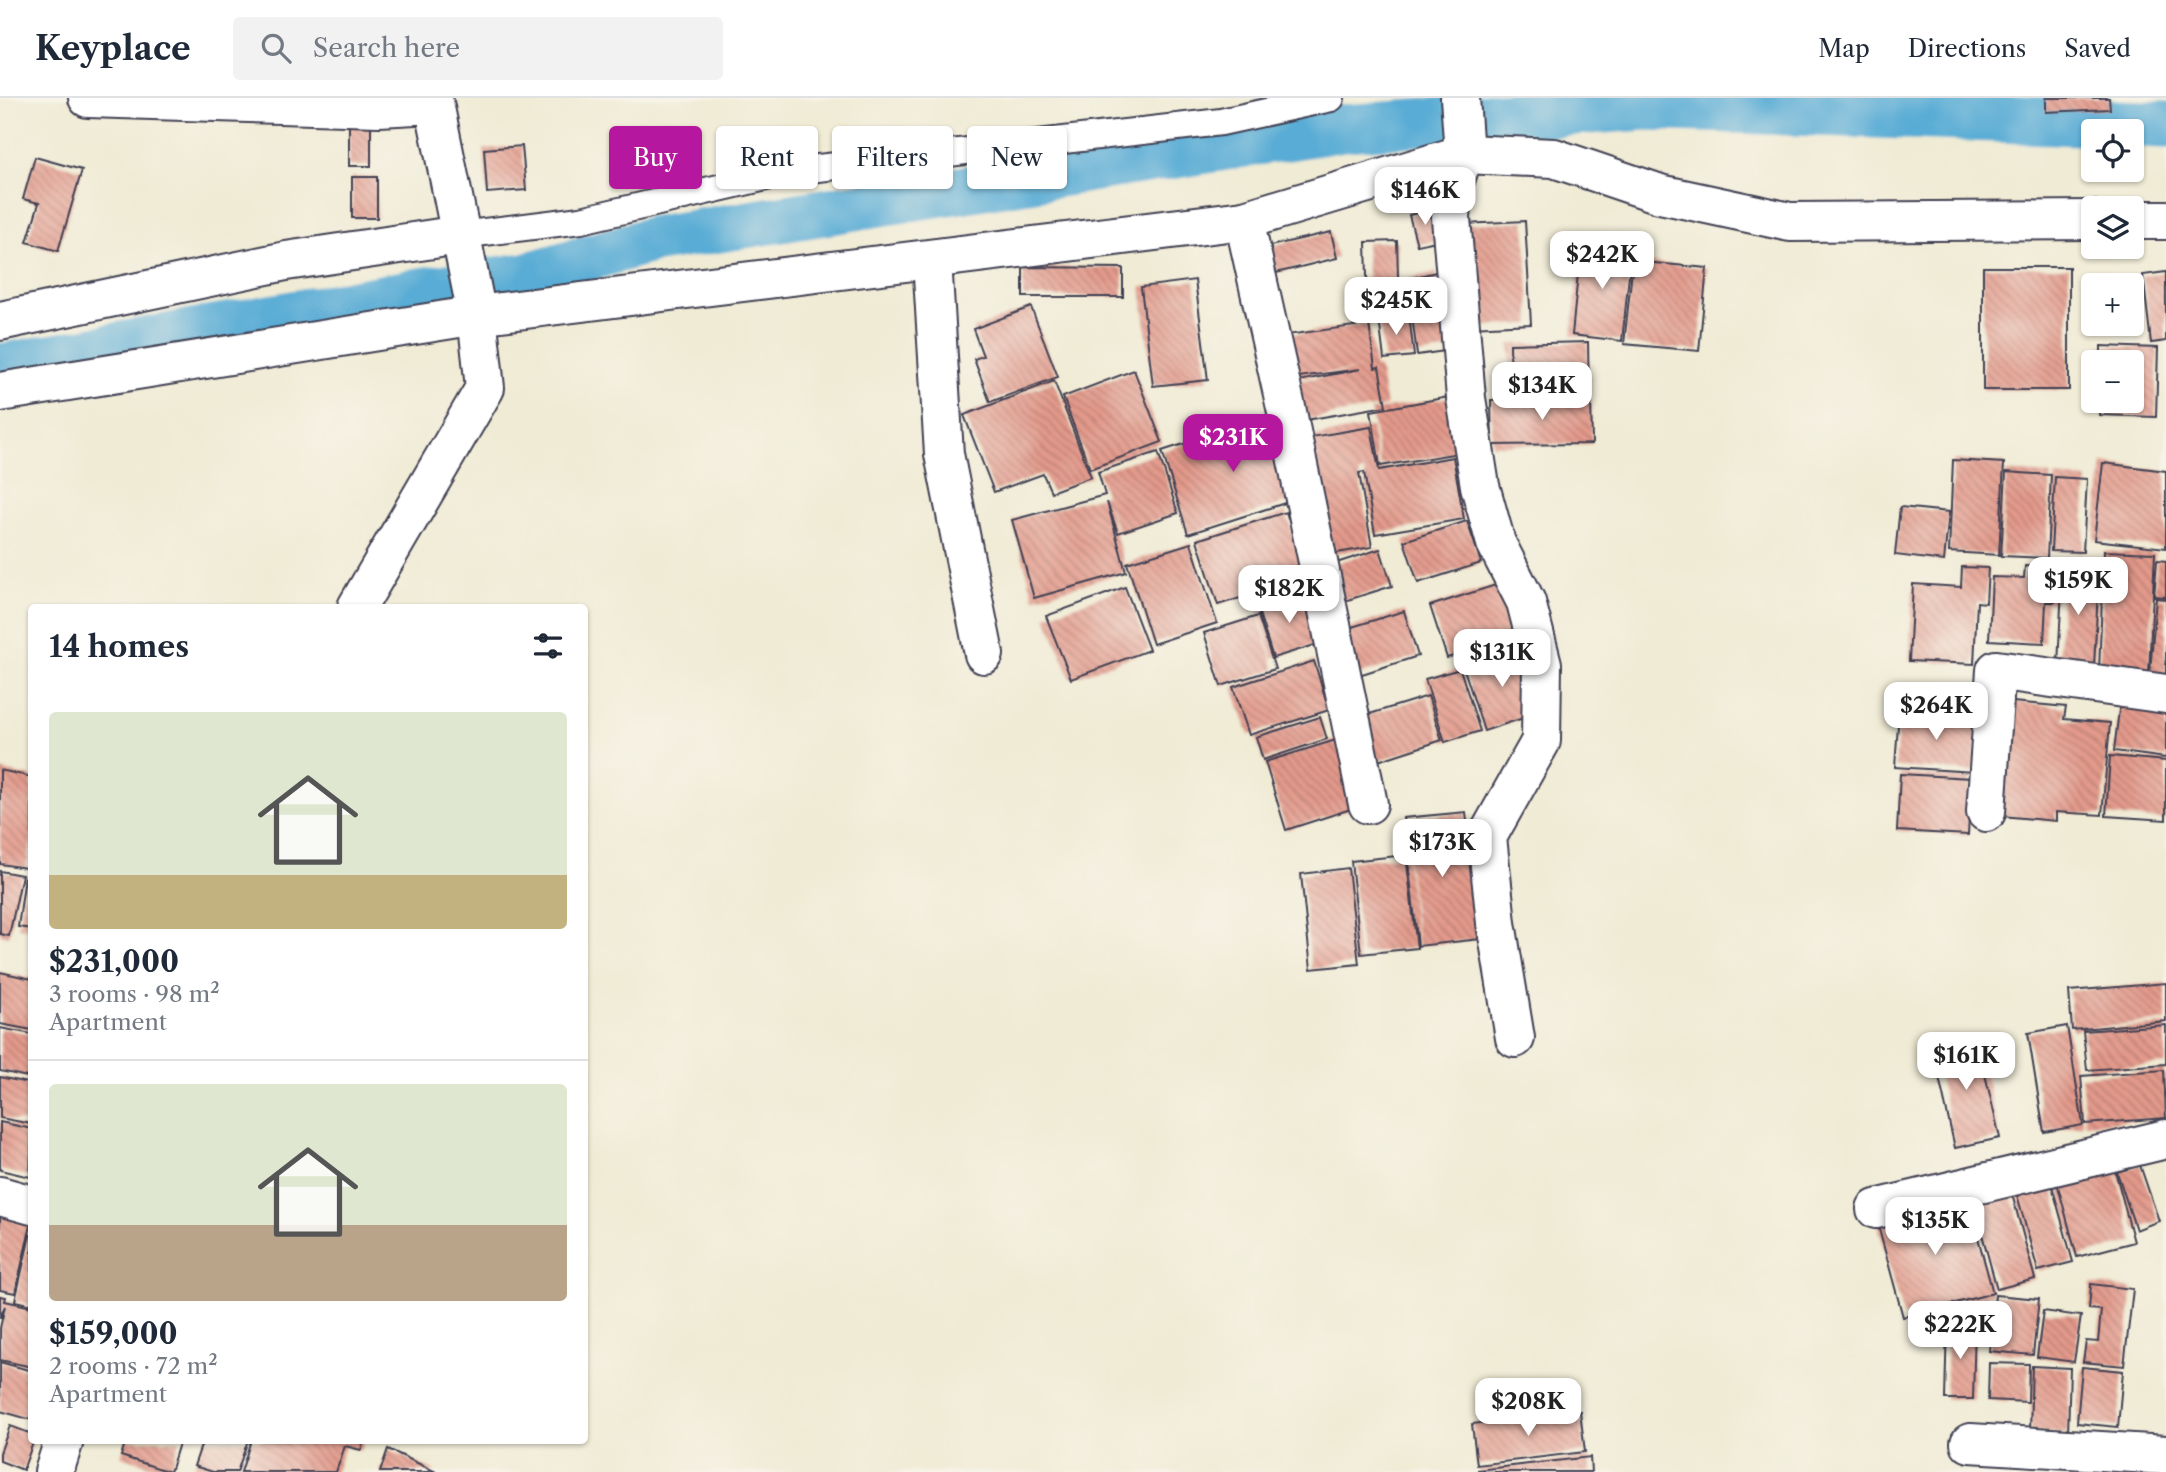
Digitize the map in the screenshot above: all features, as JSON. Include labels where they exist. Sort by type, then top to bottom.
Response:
[{"type":"street","points":[[88,98],[379,107],[433,101],[477,314],[485,388],[359,604]]},
{"type":"street","points":[[1460,98],[1464,154],[1454,183],[1451,218],[1465,398],[1480,486],[1496,542],[1526,602],[1542,664],[1541,741],[1487,837],[1496,923],[1515,1038]]},
{"type":"street","points":[[0,392],[477,314],[1244,220],[1464,154],[1554,158],[1660,194],[1790,222],[2081,220]]},
{"type":"street","points":[[1244,220],[1287,412],[1368,804]]},
{"type":"street","points":[[2144,220],[2166,220]]},
{"type":"street","points":[[0,321],[286,261],[460,234]]},
{"type":"street","points":[[932,260],[944,454],[984,654]]},
{"type":"street","points":[[1986,812],[1996,670],[2166,694]]},
{"type":"street","points":[[1876,1209],[2166,1139]]},
{"type":"street","points":[[0,1196],[28,1204]]},
{"type":"street","points":[[1970,1443],[2166,1455]]},
{"type":"street","points":[[54,1472],[63,1444]]},
{"type":"lane","points":[[460,234],[581,220],[792,171],[1221,122],[1331,98]]},
{"type":"building","points":[[2046,98],[2109,98],[2110,109],[2046,112]]},
{"type":"building","points":[[349,122],[371,122],[371,166],[349,166]]},
{"type":"building","points":[[522,146],[526,190],[487,193],[484,149]]},
{"type":"building","points":[[35,157],[82,170],[58,251],[27,242],[39,203],[23,199]]},
{"type":"building","points":[[352,177],[377,177],[377,218],[352,218]]},
{"type":"building","points":[[1433,209],[1441,240],[1417,245],[1409,215]]},
{"type":"building","points":[[1525,221],[1531,324],[1470,327],[1464,224]]},
{"type":"building","points":[[1331,232],[1337,258],[1276,273],[1270,246]]},
{"type":"building","points":[[1397,241],[1399,311],[1368,311],[1366,242]]},
{"type":"building","points":[[1581,242],[1632,247],[1622,341],[1572,335]]},
{"type":"building","points":[[1633,261],[1707,268],[1699,351],[1624,344]]},
{"type":"building","points":[[1023,267],[1123,268],[1123,297],[1023,297]]},
{"type":"building","points":[[1983,267],[2069,267],[2069,390],[1983,390]]},
{"type":"building","points":[[1436,272],[1443,303],[1414,309],[1407,279]]},
{"type":"building","points":[[2166,272],[2166,341],[2151,343],[2144,275]]},
{"type":"building","points":[[1195,280],[1208,380],[1153,386],[1141,287]]},
{"type":"building","points":[[1031,307],[1058,377],[990,402],[974,359],[983,356],[973,329]]},
{"type":"building","points":[[1447,310],[1452,350],[1417,355],[1412,315]]},
{"type":"building","points":[[1409,315],[1414,356],[1384,359],[1379,318]]},
{"type":"building","points":[[1369,324],[1375,368],[1379,367],[1386,406],[1300,421],[1293,382],[1361,369],[1291,378],[1286,335]]},
{"type":"building","points":[[1588,342],[1589,396],[1511,397],[1510,344]]},
{"type":"building","points":[[2101,346],[2158,348],[2156,417],[2099,415],[2144,413],[2144,350],[2101,350]]},
{"type":"building","points":[[1134,370],[1162,442],[1090,469],[1063,397]]},
{"type":"building","points":[[1054,381],[1091,477],[1051,492],[1043,474],[994,492],[964,415]]},
{"type":"building","points":[[1449,397],[1459,453],[1380,466],[1371,411]]},
{"type":"building","points":[[1591,399],[1592,444],[1492,445],[1491,400]]},
{"type":"building","points":[[1277,414],[1304,497],[1188,534],[1162,451]]},
{"type":"building","points":[[1371,427],[1379,470],[1453,457],[1464,519],[1375,534],[1364,472],[1359,473],[1372,547],[1331,554],[1311,437]]},
{"type":"building","points":[[1158,452],[1178,513],[1118,533],[1107,502],[1126,572],[1034,598],[1012,520],[1105,495],[1098,472]]},
{"type":"building","points":[[1953,460],[2004,463],[1999,555],[1949,552]]},
{"type":"building","points":[[2103,463],[2166,471],[2166,548],[2094,540]]},
{"type":"building","points":[[2006,472],[2051,475],[2047,558],[2001,556]]},
{"type":"building","points":[[2055,477],[2087,479],[2083,552],[2051,551]]},
{"type":"building","points":[[1900,507],[1949,512],[1944,561],[1895,555]]},
{"type":"building","points":[[1286,512],[1307,577],[1218,605],[1197,540]]},
{"type":"building","points":[[1467,521],[1481,563],[1418,583],[1404,541]]},
{"type":"building","points":[[1191,543],[1217,623],[1153,644],[1127,563]]},
{"type":"building","points":[[1380,549],[1392,586],[1338,603],[1327,566]]},
{"type":"building","points":[[2104,551],[2155,553],[2149,672],[2099,670]]},
{"type":"building","points":[[2157,560],[2166,561],[2166,597],[2154,596]]},
{"type":"building","points":[[2025,566],[2057,568],[2055,602],[2046,602],[2044,643],[1989,640],[1992,577],[2024,578]]},
{"type":"building","points":[[1962,567],[1988,568],[1986,603],[1977,602],[1974,664],[1909,661],[1913,584],[1961,587]]},
{"type":"building","points":[[2063,567],[2099,569],[2094,667],[2058,665]]},
{"type":"building","points":[[1502,583],[1519,635],[1447,658],[1430,606]]},
{"type":"building","points":[[1125,587],[1149,650],[1071,679],[1046,616]]},
{"type":"building","points":[[1304,592],[1321,643],[1273,658],[1257,607]]},
{"type":"building","points":[[2156,598],[2166,599],[2166,674],[2150,673]]},
{"type":"building","points":[[1404,611],[1418,656],[1356,676],[1342,630]]},
{"type":"building","points":[[1258,616],[1275,669],[1221,686],[1204,633]]},
{"type":"building","points":[[1521,648],[1541,712],[1484,731],[1463,666]]},
{"type":"building","points":[[1314,661],[1329,710],[1249,735],[1233,687]]},
{"type":"building","points":[[1460,669],[1480,731],[1445,742],[1425,679]]},
{"type":"building","points":[[2121,694],[2166,700],[2166,758],[2114,751]]},
{"type":"building","points":[[1428,696],[1442,740],[1375,762],[1360,717]]},
{"type":"building","points":[[2002,701],[2066,707],[2064,719],[2110,723],[2102,815],[2056,812],[2056,821],[1991,815]]},
{"type":"building","points":[[1899,711],[1978,716],[1974,772],[1895,767]]},
{"type":"building","points":[[1320,717],[1327,739],[1263,760],[1256,737]]},
{"type":"building","points":[[1339,739],[1360,806],[1286,830],[1265,762]]},
{"type":"building","points":[[2110,756],[2166,761],[2166,820],[2106,816]]},
{"type":"building","points":[[0,770],[28,776],[28,858],[26,868],[0,864]]},
{"type":"building","points":[[1900,774],[1971,778],[1968,835],[1897,831]]},
{"type":"building","points":[[1466,812],[1480,939],[1418,946],[1403,818]]},
{"type":"building","points":[[1406,855],[1417,948],[1361,954],[1351,861]]},
{"type":"building","points":[[1348,868],[1359,964],[1311,969],[1301,874]]},
{"type":"building","points":[[0,871],[22,875],[9,936],[0,934]]},
{"type":"building","points":[[25,877],[28,877],[28,928],[18,927]]},
{"type":"building","points":[[0,972],[28,978],[28,1029],[0,1024]]},
{"type":"building","points":[[2166,983],[2166,1021],[2072,1030],[2069,991]]},
{"type":"building","points":[[2166,1025],[2166,1064],[2087,1070],[2083,1031]]},
{"type":"building","points":[[2067,1026],[2083,1125],[2044,1132],[2028,1033]]},
{"type":"building","points":[[0,1028],[28,1033],[28,1077],[0,1071]]},
{"type":"building","points":[[1976,1036],[2000,1138],[1955,1148],[1932,1046]]},
{"type":"building","points":[[2164,1070],[2166,1118],[2085,1124],[2081,1076]]},
{"type":"building","points":[[0,1077],[28,1083],[28,1123],[0,1118]]},
{"type":"building","points":[[0,1122],[28,1128],[28,1177],[0,1170]]},
{"type":"building","points":[[2112,1159],[2134,1242],[2077,1257],[2055,1175]]},
{"type":"building","points":[[2140,1165],[2159,1221],[2136,1230],[2117,1172]]},
{"type":"building","points":[[2051,1182],[2073,1262],[2038,1271],[2016,1191]]},
{"type":"building","points":[[2009,1183],[2035,1279],[1997,1289],[1971,1194]]},
{"type":"building","points":[[1967,1197],[1993,1293],[1903,1317],[1877,1222]]},
{"type":"building","points":[[0,1206],[28,1219],[28,1238],[15,1293],[0,1290]]},
{"type":"building","points":[[28,1244],[28,1304],[15,1301]]},
{"type":"building","points":[[2091,1284],[2133,1289],[2124,1366],[2083,1362],[2086,1341],[2098,1342],[2101,1310],[2089,1309]]},
{"type":"building","points":[[1995,1295],[2039,1299],[2033,1355],[1989,1351]]},
{"type":"building","points":[[0,1296],[6,1297],[5,1301],[28,1306],[28,1366],[0,1360],[0,1328],[5,1306],[0,1318]]},
{"type":"building","points":[[2043,1311],[2081,1316],[2074,1362],[2037,1357]]},
{"type":"building","points":[[1947,1323],[1975,1324],[1973,1399],[1945,1399]]},
{"type":"building","points":[[0,1362],[28,1370],[28,1419],[0,1411]]},
{"type":"building","points":[[1989,1363],[2029,1364],[2028,1402],[1988,1400]]},
{"type":"building","points":[[2032,1366],[2070,1368],[2068,1434],[2030,1432]]},
{"type":"building","points":[[2082,1367],[2123,1371],[2118,1427],[2077,1423]]},
{"type":"building","points":[[1580,1411],[1585,1452],[1477,1465],[1472,1424]]},
{"type":"building","points":[[10,1426],[28,1433],[28,1444],[33,1444],[23,1470],[0,1461],[0,1453]]},
{"type":"building","points":[[125,1444],[179,1444],[170,1472],[121,1456]]},
{"type":"building","points":[[202,1444],[247,1444],[237,1472],[213,1472],[194,1466]]},
{"type":"building","points":[[250,1444],[363,1444],[361,1450],[345,1446],[336,1472],[241,1472]]},
{"type":"building","points":[[388,1449],[436,1472],[380,1472]]},
{"type":"building","points":[[1590,1457],[1591,1472],[1478,1472],[1478,1470]]},
{"type":"waterway","points":[[0,367],[420,291],[525,276],[651,240],[1343,128],[1646,107],[2166,125]]}]
